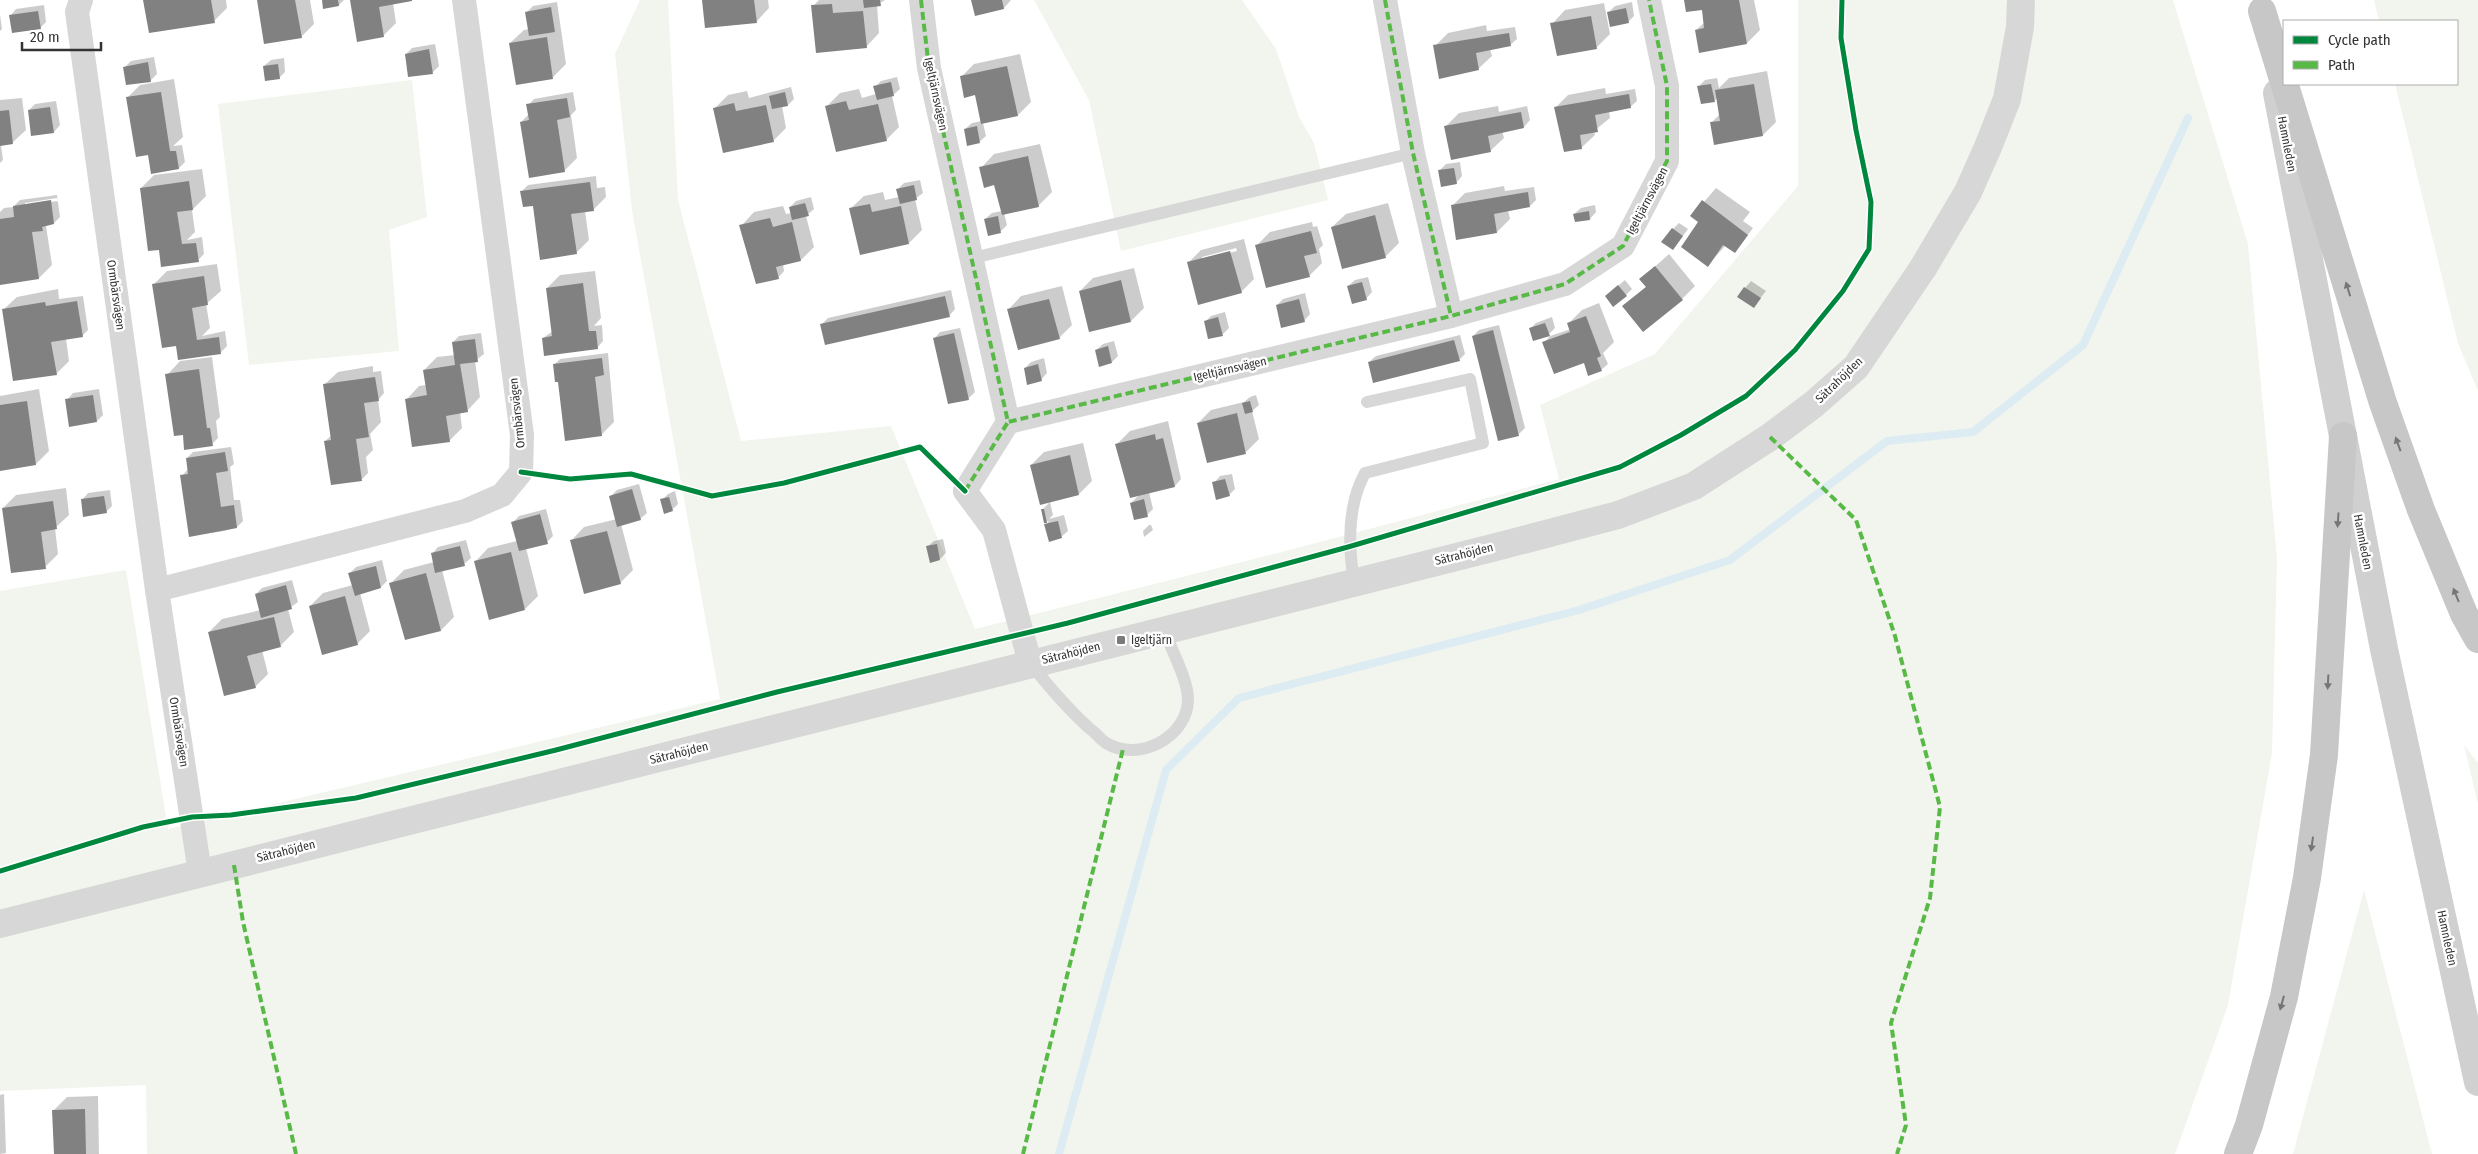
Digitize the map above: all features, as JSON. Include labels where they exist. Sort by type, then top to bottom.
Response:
[{"type":"highway","points":[[2260,5],[2283,79]]},
{"type":"highway","points":[[2285,85],[2383,403],[2422,510],[2464,614],[2478,639]]},
{"type":"highway","points":[[2238,1154],[2249,1125],[2284,998],[2307,878],[2324,755],[2343,436]]},
{"type":"main road","name":"Hamnleden","points":[[2260,5],[2384,649],[2478,1082]]},
{"type":"street","name":"Ormbärsvägen","points":[[81,0],[77,12],[157,590],[200,873]]},
{"type":"street","name":"Ormbärsvägen","points":[[157,590],[465,511],[502,495],[521,472],[522,435],[464,0]]},
{"type":"street","name":"Igeltjärnsvägen","points":[[921,0],[929,68],[973,258],[1008,422],[1451,316],[1566,284],[1623,246],[1668,161],[1667,86],[1649,0]]},
{"type":"street","points":[[1384,0],[1413,153],[1451,316]]},
{"type":"street","name":"Sätrahöjden","points":[[0,924],[1618,515],[1694,486],[1770,437],[1814,404],[1856,367],[1917,277],[1968,192],[2007,99],[2020,27],[2021,0]]},
{"type":"street","points":[[1008,422],[964,491],[994,530],[1030,663]]},
{"type":"lane","points":[[973,258],[1413,153]]},
{"type":"lane","points":[[1354,581],[1348,547],[1356,489],[1365,473],[1483,443],[1470,379],[1367,402]]},
{"type":"lane","points":[[1030,663],[1063,704],[1106,743],[1123,749],[1140,749],[1157,744],[1167,738],[1177,728],[1185,715],[1188,698],[1184,681],[1164,630]]},
{"type":"shaded area","points":[[640,0],[668,0],[678,200],[741,441],[891,426],[975,629],[1278,553],[1559,479],[1540,405],[1655,354],[1798,186],[1798,0],[2173,0],[2248,244],[2277,558],[2272,753],[2228,1005],[2175,1154],[147,1154],[146,1085],[0,1091],[0,591],[126,570],[168,829],[720,699],[632,210],[615,54]]},
{"type":"shaded area","points":[[1034,0],[1242,0],[1276,49],[1299,117],[1314,143],[1328,200],[1121,251],[1089,100]]},
{"type":"shaded area","points":[[2374,0],[2478,0],[2478,391],[2458,343],[2395,85],[2458,85],[2458,20],[2379,20]]},
{"type":"shaded area","points":[[412,80],[427,217],[389,230],[399,351],[249,365],[218,104]]},
{"type":"shaded area","points":[[2464,745],[2478,763],[2478,804]]},
{"type":"shaded area","points":[[2364,890],[2432,1154],[2293,1154]]},
{"type":"building","points":[[143,0],[211,0],[215,23],[149,33]]},
{"type":"building","points":[[257,0],[295,0],[302,38],[264,44]]},
{"type":"building","points":[[322,0],[338,0],[339,6],[323,9]]},
{"type":"building","points":[[350,0],[412,1],[379,7],[384,37],[357,42]]},
{"type":"building","points":[[702,0],[754,0],[757,23],[705,28]]},
{"type":"building","points":[[863,0],[880,0],[881,6],[864,8]]},
{"type":"building","points":[[971,0],[1002,0],[1004,9],[975,16]]},
{"type":"building","points":[[1684,0],[1739,0],[1747,44],[1699,53],[1695,30],[1704,28],[1702,10],[1686,12]]},
{"type":"building","points":[[832,4],[833,13],[863,11],[867,48],[816,53],[811,5]]},
{"type":"building","points":[[551,7],[555,32],[529,36],[525,12]]},
{"type":"building","points":[[1626,8],[1629,23],[1610,27],[1607,12]]},
{"type":"building","points":[[38,11],[41,29],[12,33],[9,15]]},
{"type":"building","points":[[1591,16],[1597,49],[1557,56],[1550,23]]},
{"type":"building","points":[[1509,33],[1511,46],[1476,53],[1479,70],[1439,79],[1433,45]]},
{"type":"building","points":[[547,37],[553,79],[516,85],[509,43]]},
{"type":"building","points":[[429,49],[433,74],[408,77],[405,54]]},
{"type":"building","points":[[148,62],[151,82],[126,85],[123,67]]},
{"type":"building","points":[[278,64],[280,79],[265,81],[263,66]]},
{"type":"building","points":[[1007,66],[1018,116],[981,124],[975,95],[964,98],[960,76]]},
{"type":"building","points":[[891,82],[894,96],[877,100],[873,86]]},
{"type":"building","points":[[1711,84],[1715,102],[1701,104],[1697,86]]},
{"type":"building","points":[[1754,84],[1763,136],[1714,145],[1710,122],[1720,121],[1715,90]]},
{"type":"building","points":[[161,92],[170,151],[176,151],[179,169],[151,174],[148,155],[136,157],[126,97]]},
{"type":"building","points":[[785,92],[788,106],[772,109],[769,96]]},
{"type":"building","points":[[1629,94],[1631,108],[1595,115],[1598,132],[1580,135],[1582,149],[1564,152],[1554,107]]},
{"type":"building","points":[[567,98],[570,117],[557,120],[565,172],[529,178],[520,122],[529,120],[526,104]]},
{"type":"building","points":[[846,101],[849,110],[878,104],[887,141],[836,152],[825,106]]},
{"type":"building","points":[[734,103],[736,111],[766,105],[774,142],[723,153],[713,108]]},
{"type":"building","points":[[50,107],[54,133],[31,136],[28,110]]},
{"type":"building","points":[[9,110],[13,144],[0,146],[0,111]]},
{"type":"building","points":[[1521,112],[1524,128],[1488,136],[1491,152],[1451,160],[1444,126]]},
{"type":"building","points":[[977,126],[980,143],[967,146],[964,129]]},
{"type":"building","points":[[1028,156],[1039,207],[1002,215],[994,185],[984,188],[979,167]]},
{"type":"building","points":[[1454,168],[1457,184],[1441,187],[1438,170]]},
{"type":"building","points":[[189,181],[193,210],[177,212],[182,244],[196,243],[199,262],[161,267],[159,250],[148,251],[140,188]]},
{"type":"building","points":[[590,182],[594,211],[571,214],[577,254],[540,260],[533,206],[523,207],[520,191]]},
{"type":"building","points":[[914,185],[917,200],[900,204],[896,189]]},
{"type":"building","points":[[1528,192],[1530,207],[1494,214],[1497,233],[1456,240],[1451,205]]},
{"type":"building","points":[[51,200],[54,224],[42,227],[43,231],[32,232],[39,279],[0,285],[0,219],[14,217],[13,206]]},
{"type":"building","points":[[1702,200],[1748,235],[1735,253],[1723,245],[1708,267],[1681,247],[1698,222],[1690,216]]},
{"type":"building","points":[[805,203],[809,216],[792,220],[789,207]]},
{"type":"building","points":[[870,204],[872,212],[901,206],[909,244],[860,255],[849,208]]},
{"type":"building","points":[[1589,211],[1590,220],[1575,222],[1573,214]]},
{"type":"building","points":[[1375,215],[1386,258],[1342,269],[1331,227]]},
{"type":"building","points":[[998,216],[1001,233],[988,236],[984,219]]},
{"type":"building","points":[[770,218],[773,227],[792,222],[801,261],[776,267],[779,279],[756,284],[739,225]]},
{"type":"building","points":[[1672,228],[1683,236],[1673,250],[1661,242]]},
{"type":"building","points":[[1311,231],[1317,253],[1304,256],[1310,277],[1266,288],[1255,245]]},
{"type":"building","points":[[1230,251],[1242,293],[1198,305],[1187,262]]},
{"type":"building","points":[[1655,266],[1683,300],[1643,332],[1622,306],[1646,287],[1639,279]]},
{"type":"building","points":[[204,276],[208,305],[192,308],[197,340],[219,337],[221,354],[178,360],[176,346],[162,348],[152,284]]},
{"type":"building","points":[[1121,280],[1131,322],[1089,332],[1079,291]]},
{"type":"building","points":[[1362,282],[1367,300],[1352,304],[1347,286]]},
{"type":"building","points":[[583,283],[589,331],[596,331],[598,349],[544,356],[542,338],[552,336],[546,288]]},
{"type":"building","points":[[1618,285],[1627,296],[1613,307],[1605,296]]},
{"type":"building","points":[[1744,287],[1761,298],[1754,308],[1737,297]]},
{"type":"building","points":[[945,296],[950,317],[825,345],[820,324]]},
{"type":"building","points":[[1049,299],[1060,339],[1018,350],[1007,309]]},
{"type":"building","points":[[1299,299],[1305,322],[1281,328],[1276,305]]},
{"type":"building","points":[[77,301],[83,337],[51,342],[57,375],[13,381],[2,309],[45,302],[46,306]]},
{"type":"building","points":[[1586,316],[1601,356],[1597,358],[1602,371],[1588,376],[1584,363],[1554,374],[1542,342],[1570,332],[1567,323]]},
{"type":"building","points":[[1218,317],[1223,336],[1208,339],[1204,321]]},
{"type":"building","points":[[1545,323],[1550,336],[1533,341],[1529,328]]},
{"type":"building","points":[[1493,330],[1519,436],[1498,441],[1472,336]]},
{"type":"building","points":[[954,333],[969,400],[948,404],[933,338]]},
{"type":"building","points":[[475,339],[478,362],[460,364],[468,412],[446,416],[450,442],[412,447],[405,399],[427,395],[423,370],[455,365],[452,342]]},
{"type":"building","points":[[1454,340],[1460,361],[1373,383],[1368,362]]},
{"type":"building","points":[[1108,346],[1112,363],[1099,367],[1095,350]]},
{"type":"building","points":[[602,358],[604,375],[595,377],[602,436],[565,441],[558,382],[555,382],[553,364]]},
{"type":"building","points":[[1038,364],[1042,381],[1027,385],[1024,368]]},
{"type":"building","points":[[199,369],[207,428],[210,428],[213,446],[184,450],[183,435],[174,436],[165,374]]},
{"type":"building","points":[[375,377],[379,401],[364,403],[369,437],[356,439],[362,481],[331,485],[324,441],[331,440],[323,384]]},
{"type":"building","points":[[93,395],[97,422],[69,427],[65,399]]},
{"type":"building","points":[[27,401],[36,465],[0,471],[0,405]]},
{"type":"building","points":[[1250,401],[1253,412],[1245,414],[1242,403]]},
{"type":"building","points":[[1237,413],[1246,454],[1207,463],[1197,423]]},
{"type":"building","points":[[1155,434],[1156,440],[1163,438],[1175,487],[1130,498],[1115,444]]},
{"type":"building","points":[[225,452],[228,471],[216,473],[221,507],[234,505],[237,528],[189,537],[180,475],[188,474],[186,458]]},
{"type":"building","points":[[1070,455],[1079,495],[1040,505],[1030,465]]},
{"type":"building","points":[[1225,479],[1230,496],[1216,500],[1212,482]]},
{"type":"building","points":[[632,489],[641,520],[617,527],[609,496]]},
{"type":"building","points":[[104,496],[107,513],[83,517],[81,499]]},
{"type":"building","points":[[669,497],[673,511],[664,514],[660,499]]},
{"type":"building","points":[[1144,499],[1148,517],[1134,520],[1130,503]]},
{"type":"building","points":[[53,501],[57,529],[41,532],[46,569],[11,573],[2,508]]},
{"type":"building","points":[[1041,509],[1044,509],[1047,523],[1044,523]]},
{"type":"building","points":[[540,514],[548,544],[519,551],[511,522]]},
{"type":"building","points":[[1058,521],[1062,538],[1049,542],[1044,524]]},
{"type":"building","points":[[607,531],[621,584],[584,594],[570,540]]},
{"type":"building","points":[[937,544],[940,560],[930,563],[926,546]]},
{"type":"building","points":[[460,546],[465,566],[435,573],[431,553]]},
{"type":"building","points":[[511,552],[525,610],[489,620],[474,561]]},
{"type":"building","points":[[376,566],[381,588],[355,596],[348,573]]},
{"type":"building","points":[[426,573],[441,631],[405,640],[389,583]]},
{"type":"building","points":[[286,585],[292,609],[261,618],[255,594]]},
{"type":"building","points":[[345,596],[358,645],[322,655],[309,606]]},
{"type":"building","points":[[274,617],[281,647],[247,656],[256,688],[224,696],[208,632]]},
{"type":"building","points":[[85,1109],[86,1154],[54,1154],[52,1110]]},
{"type":"waterway","points":[[1059,1154],[1166,770],[1239,698],[1579,610],[1730,560],[1887,441],[1973,432],[2083,345],[2188,118]]},
{"type":"marked path","points":[[921,0],[929,68],[1008,422],[1451,316],[1565,284],[1623,246],[1667,161],[1667,86],[1649,0]]},
{"type":"marked path","points":[[1385,0],[1413,153],[1451,316]]},
{"type":"marked path","points":[[965,491],[1008,422]]},
{"type":"marked path","points":[[1770,437],[1856,520],[1895,636],[1940,807],[1930,898],[1891,1023],[1906,1125],[1897,1154]]},
{"type":"marked path","points":[[1023,1154],[1123,749]]},
{"type":"marked path","points":[[234,865],[243,922],[296,1154]]},
{"type":"cycle path","points":[[0,871],[143,827],[192,817],[231,815],[356,798],[556,750],[777,692],[1068,623],[1348,547],[1620,467],[1681,435],[1746,396],[1795,350],[1843,291],[1869,249],[1871,202],[1856,130],[1841,38],[1842,0]]},
{"type":"cycle path","points":[[521,472],[570,479],[631,474],[712,496],[784,483],[920,447],[965,491]]},
{"type":"place","name":"Igeltjärn","points":[[1121,640]]}]
